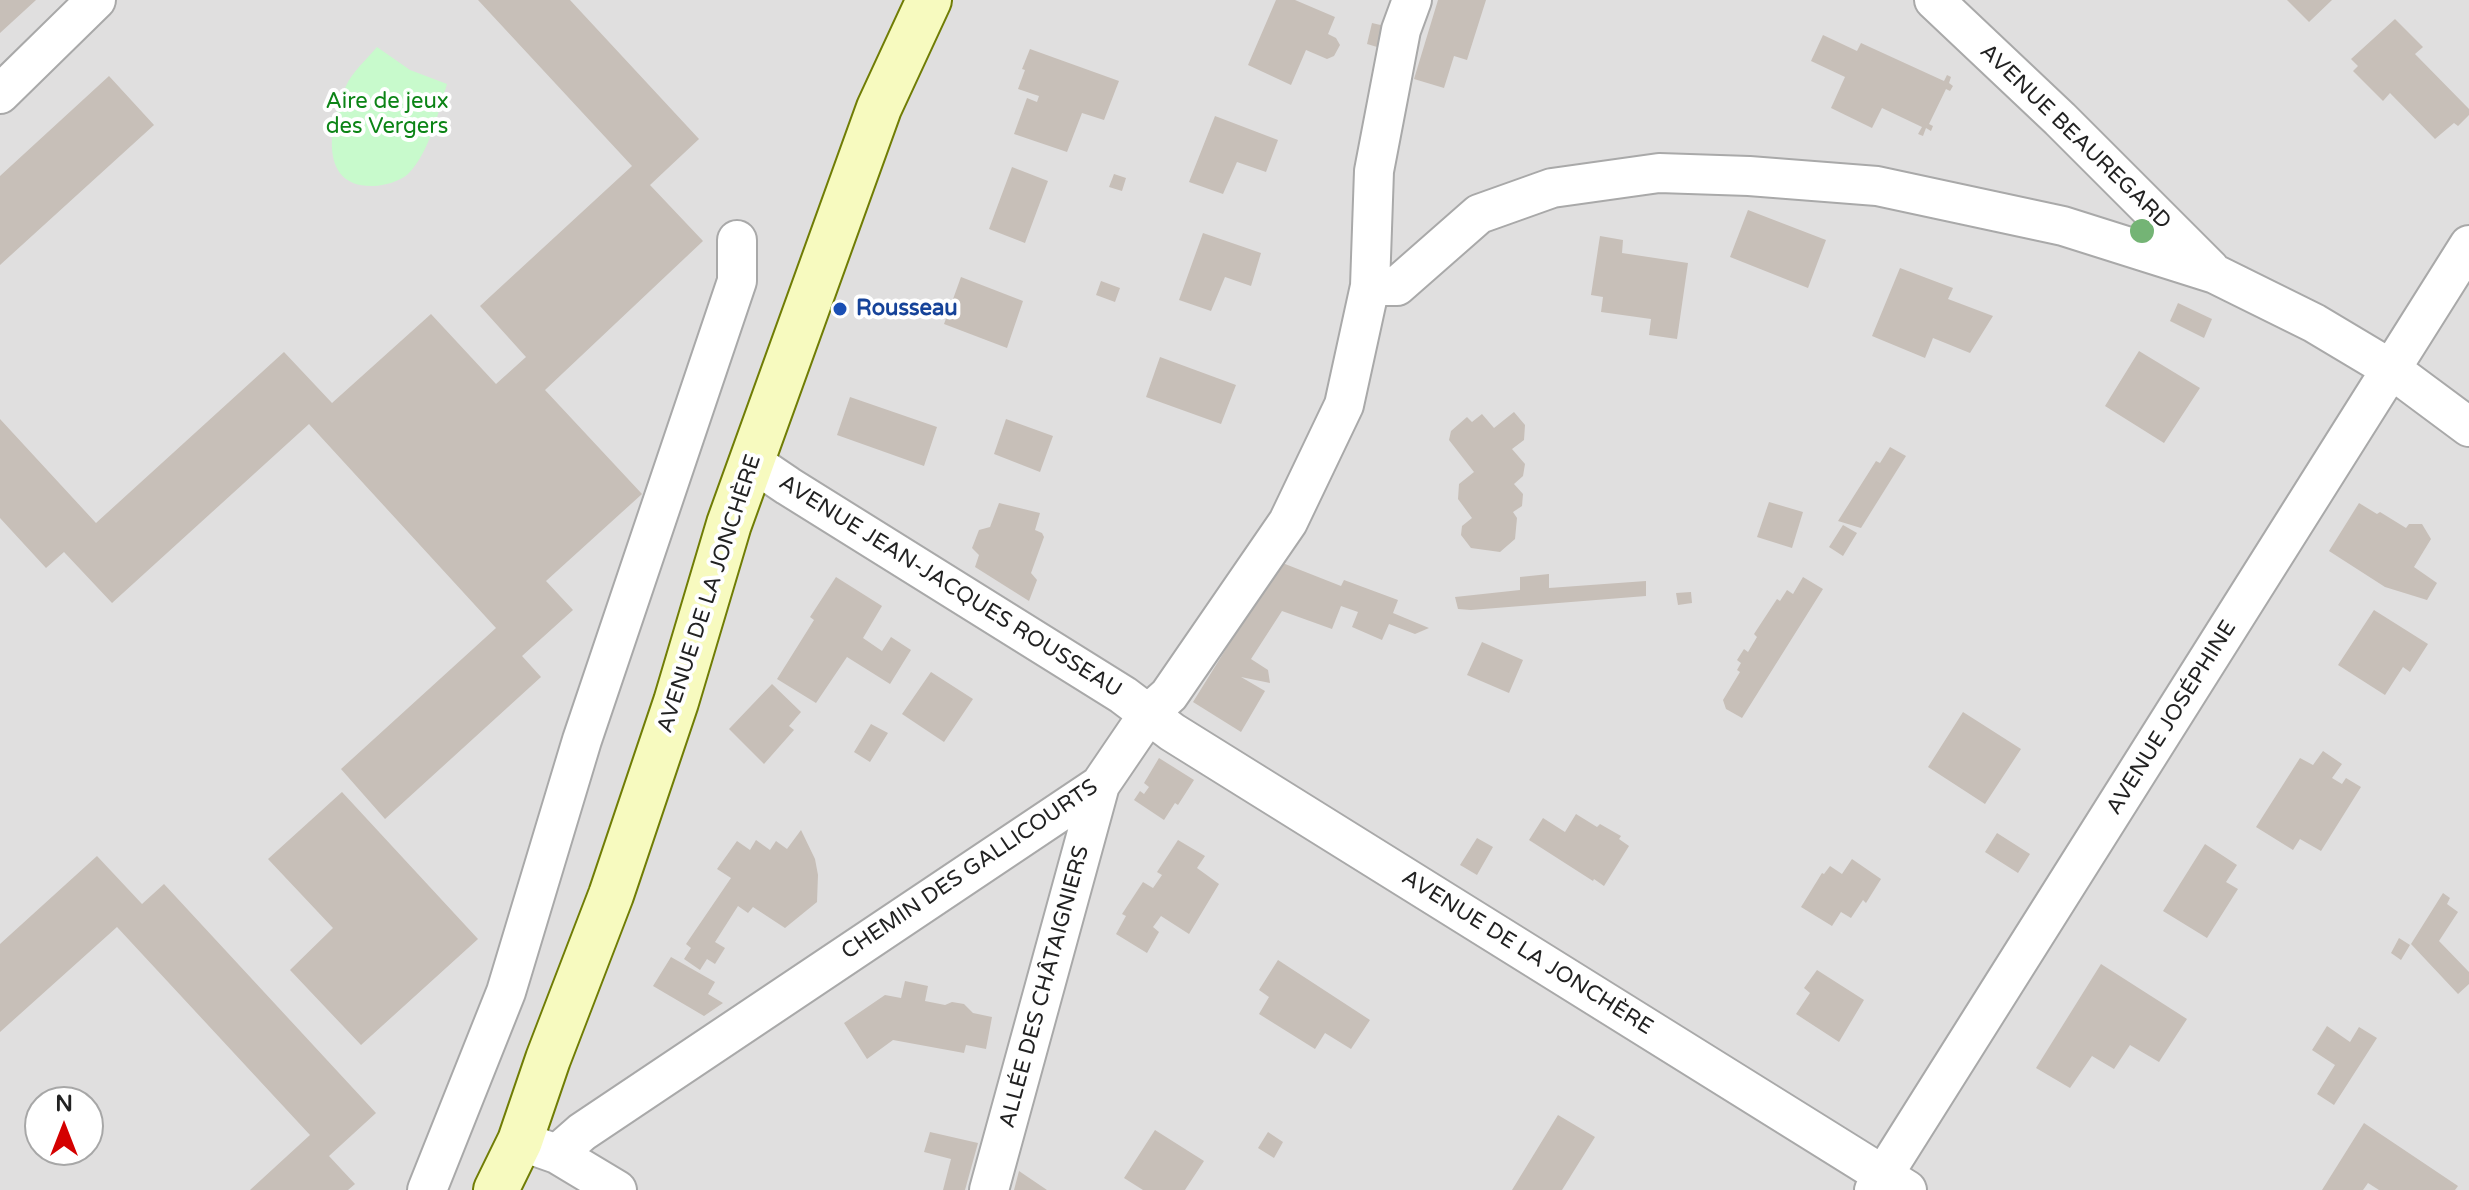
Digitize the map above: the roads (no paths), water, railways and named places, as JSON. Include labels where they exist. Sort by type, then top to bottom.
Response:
[{"type":"street","points":[[0,94],[96,0]]},
{"type":"street","name":"AVENUE DE LA JONCHÈRE","points":[[496,1190],[539,1147],[548,1059],[611,895],[676,702],[729,524],[879,108],[929,0]]},
{"type":"street","name":"CHEMIN DES GALLICOURTS","points":[[539,1147],[582,1132],[1100,785],[1149,713],[1169,695],[1288,522],[1344,405],[1370,286],[1374,171],[1401,30],[1412,0]]},
{"type":"street","name":"AVENUE BEAUREGARD","points":[[1934,0],[2215,274]]},
{"type":"street","points":[[1370,286],[1397,286],[1479,214],[1552,188],[1659,173],[1877,186],[2063,226],[2215,274],[2314,323],[2391,369],[2469,427]]},
{"type":"street","points":[[2103,238],[2130,189]]},
{"type":"street","points":[[427,1190],[506,992],[582,740],[737,281],[737,240]]},
{"type":"street","name":"AVENUE JOSÉPHINE","points":[[1888,1185],[2469,245]]},
{"type":"street","name":"AVENUE JEAN-JACQUES ROUSSEAU","points":[[751,461],[1149,713]]},
{"type":"street","name":"AVENUE DE LA JONCHÈRE","points":[[1149,713],[1172,732],[1888,1185]]},
{"type":"street","name":"ALLÉE DES CHÂTAIGNIERS","points":[[989,1190],[1100,785]]},
{"type":"street","points":[[539,1147],[617,1190]]},
{"type":"place","name":"Rousseau","points":[[840,309]]},
{"type":"park label","name":"Aire de jeux des Vergers","points":[[387,114]]}]
